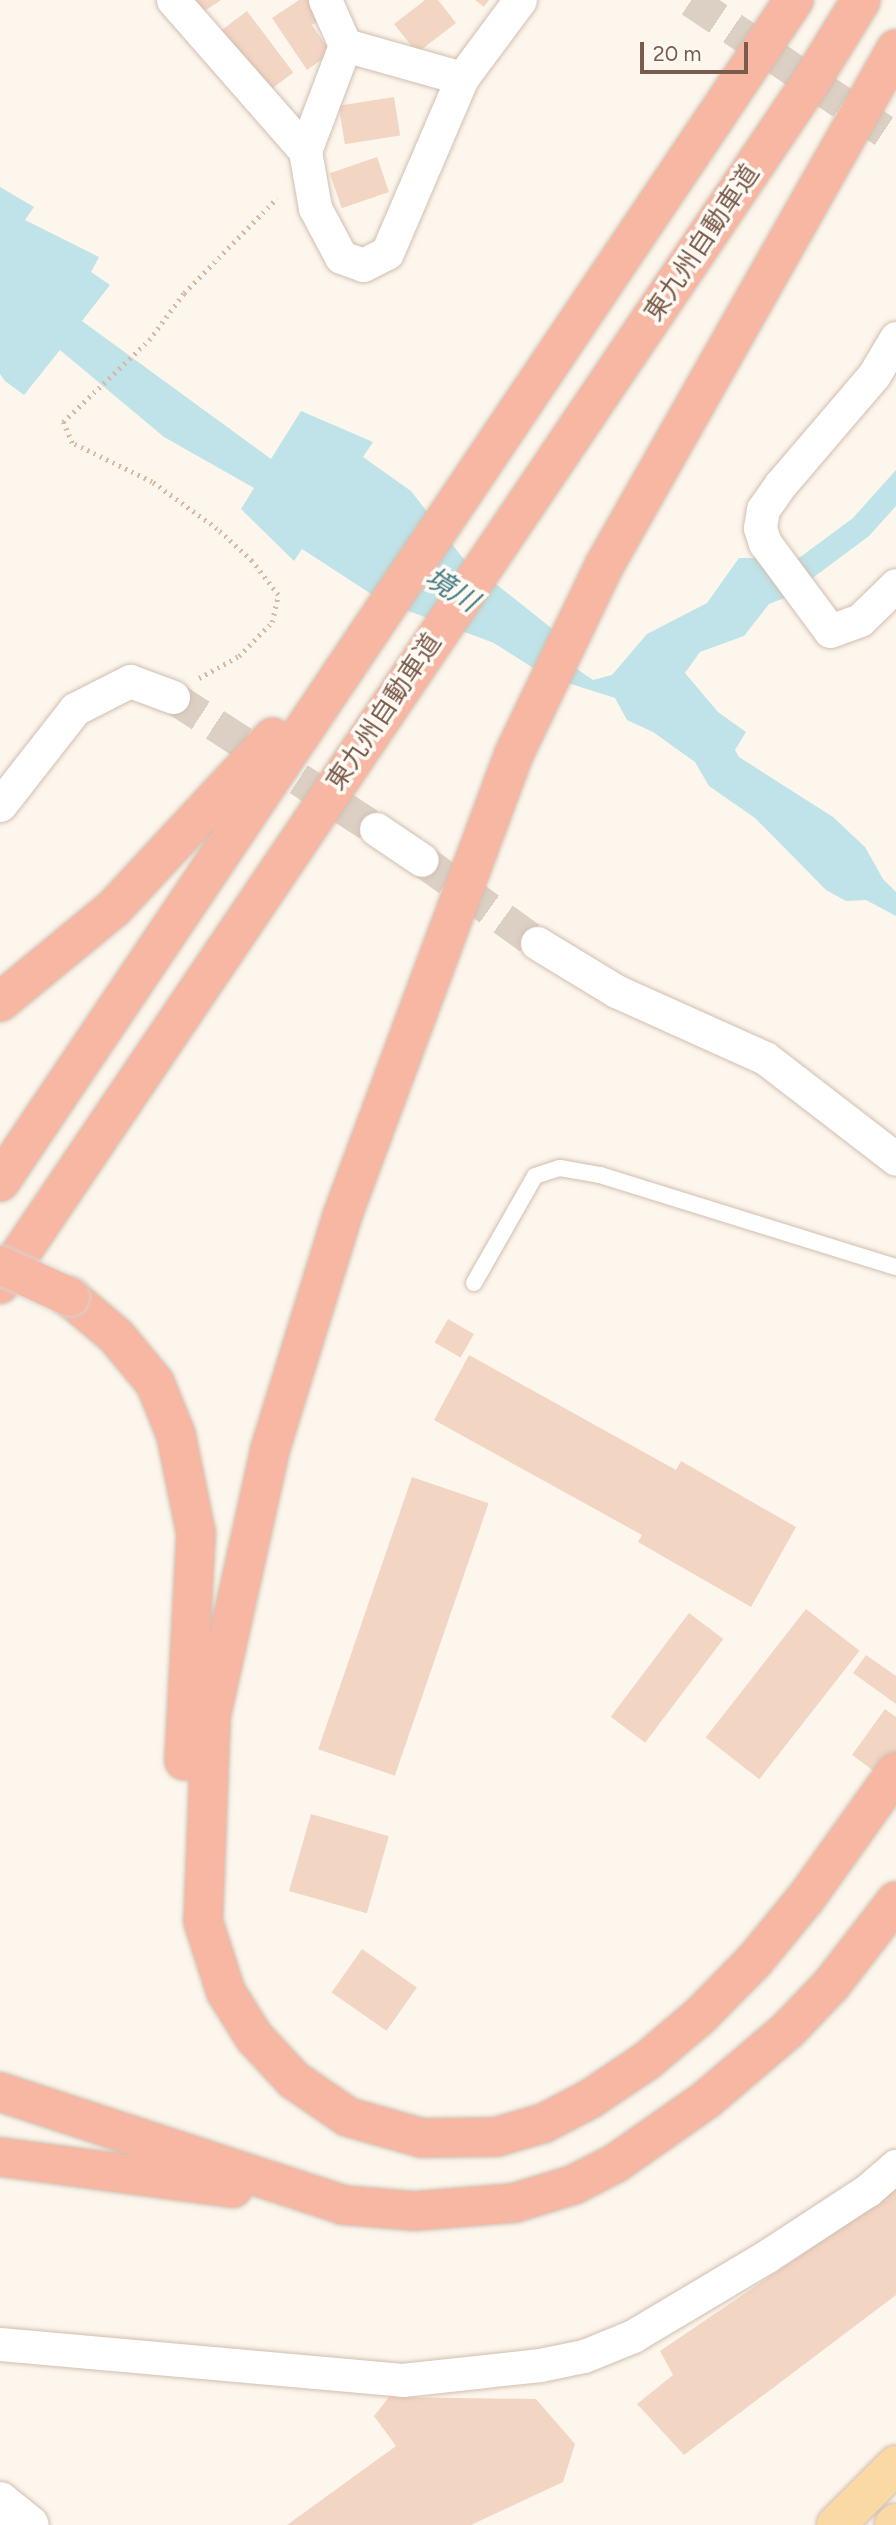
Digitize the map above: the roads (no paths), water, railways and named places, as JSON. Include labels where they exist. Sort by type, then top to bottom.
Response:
[{"type":"highway","points":[[0,1182],[794,0]]},
{"type":"highway","name":"東九州自動車道","points":[[0,1284],[523,509],[861,0]]},
{"type":"highway","points":[[204,1921],[211,1717],[271,1450],[342,1217],[513,754],[604,566],[896,48]]},
{"type":"highway","points":[[0,1002],[114,908],[358,646]]},
{"type":"highway","points":[[0,1265],[20,1270],[70,1297],[116,1336],[155,1383],[176,1435],[196,1533],[183,1787],[204,1921],[226,1992],[254,2036],[294,2080],[348,2117],[422,2138],[496,2137],[544,2123],[590,2099],[648,2060],[700,2016],[755,1960],[806,1898],[896,1772]]},
{"type":"highway","points":[[0,2157],[343,2205],[415,2211],[514,2203],[573,2185],[616,2163],[707,2099],[788,2030],[846,1967],[896,1901]]},
{"type":"highway","points":[[0,2092],[343,2205]]},
{"type":"main road","points":[[836,2525],[896,2465]]},
{"type":"street","points":[[173,0],[305,151]]},
{"type":"street","points":[[325,0],[345,45],[305,151],[315,208],[341,257],[362,265],[387,253],[462,78],[520,0]]},
{"type":"street","points":[[345,45],[462,78]]},
{"type":"street","points":[[896,338],[874,375],[845,404],[816,447],[762,509],[760,528],[765,543],[830,631],[860,620],[896,585]]},
{"type":"street","points":[[0,805],[75,709],[130,681],[173,697]]},
{"type":"street","points":[[376,829],[422,860]]},
{"type":"street","points":[[537,943],[616,991],[765,1058],[896,1159]]},
{"type":"street","points":[[0,2344],[402,2380],[540,2365],[584,2356],[633,2336],[767,2256],[868,2190],[896,2166]]},
{"type":"street","points":[[0,2501],[30,2525]]},
{"type":"lane","points":[[474,1283],[535,1176],[560,1168],[600,1175],[896,1267]]},
{"type":"water","name":"境川","points":[[0,187],[34,207],[25,220],[99,257],[91,272],[110,285],[82,321],[271,459],[301,411],[373,442],[363,457],[411,491],[462,557],[555,631],[574,667],[593,680],[612,675],[647,634],[707,603],[739,558],[799,558],[853,518],[896,470],[896,506],[869,536],[787,597],[769,604],[744,636],[700,652],[685,673],[718,712],[746,732],[735,750],[739,757],[833,817],[865,847],[883,879],[896,892],[896,916],[866,900],[846,901],[826,890],[755,818],[709,786],[695,762],[653,732],[627,720],[615,698],[546,676],[494,643],[382,601],[302,549],[294,561],[241,509],[254,488],[164,437],[60,350],[24,395],[5,381],[0,374]]},
{"type":"tunnel","points":[[691,0],[896,139]]},
{"type":"tunnel","points":[[173,697],[376,829]]},
{"type":"tunnel","points":[[422,860],[537,943]]}]
